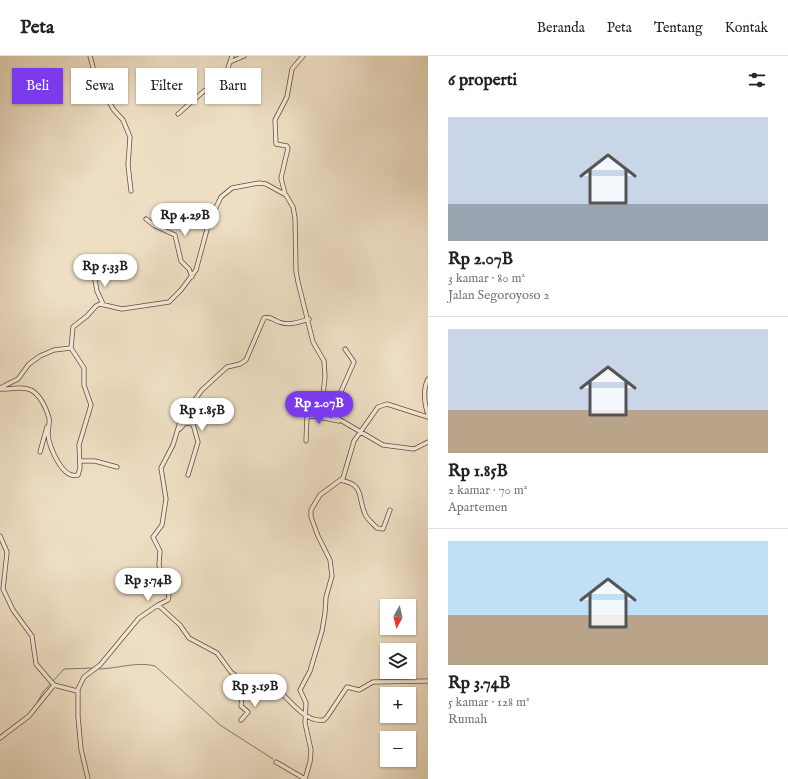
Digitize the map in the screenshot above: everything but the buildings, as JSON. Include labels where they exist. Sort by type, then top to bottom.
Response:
[{"type":"street","points":[[90,56],[94,71],[100,79],[107,98],[113,109],[123,120],[130,137],[128,165],[131,191]]},
{"type":"street","points":[[178,114],[204,91],[222,86],[232,56]]},
{"type":"street","points":[[230,62],[244,56]]},
{"type":"street","points":[[303,56],[292,69],[287,97],[279,109],[274,123],[276,144],[288,148],[281,178],[286,195],[293,207],[295,218],[296,271],[312,342],[324,360],[325,377],[323,407],[326,413],[360,431],[375,442],[391,447],[414,449],[428,442]]},
{"type":"street","points":[[0,388],[23,387],[35,393],[45,408],[49,425],[48,435],[53,454],[69,474],[76,476],[80,471],[79,445],[91,405],[84,385],[84,368],[71,348],[73,327],[96,306],[103,304],[122,309],[164,304],[177,294],[192,277],[196,270],[209,222],[221,197],[227,190],[244,185],[259,183],[266,184],[286,195]]},
{"type":"street","points":[[146,219],[154,226],[175,235],[181,261],[189,269],[192,277]]},
{"type":"street","points":[[94,276],[97,291],[103,304]]},
{"type":"street","points":[[88,779],[81,749],[77,691],[84,677],[100,665],[139,618],[168,600],[169,596],[159,565],[160,551],[154,542],[154,537],[162,524],[166,500],[161,468],[174,445],[183,412],[188,409],[202,390],[227,367],[240,364],[246,360],[264,318],[270,317],[279,322],[292,324],[308,319]]},
{"type":"street","points":[[0,388],[18,379],[29,364],[40,356],[54,350],[71,348]]},
{"type":"street","points":[[334,418],[339,396],[354,362],[345,349]]},
{"type":"street","points":[[428,379],[425,383],[425,402],[428,414]]},
{"type":"street","points":[[276,762],[305,779],[310,750],[306,729],[306,703],[300,690],[310,671],[322,631],[326,597],[331,581],[332,570],[330,560],[318,536],[310,514],[312,506],[320,495],[340,480],[345,472],[354,441],[378,407],[383,404],[428,417]]},
{"type":"street","points":[[306,441],[305,421],[309,415],[343,422]]},
{"type":"street","points":[[177,433],[185,423],[193,424],[198,442],[188,475]]},
{"type":"street","points":[[40,452],[43,438],[49,425]]},
{"type":"street","points":[[80,461],[95,461],[117,467]]},
{"type":"street","points":[[340,480],[353,483],[358,488],[365,515],[377,528],[383,528],[390,510]]},
{"type":"street","points":[[0,536],[7,552],[2,586],[3,592],[13,610],[32,636],[36,664],[54,685],[77,691]]},
{"type":"street","points":[[158,605],[177,621],[192,640],[220,655],[232,672],[250,688],[260,695],[274,687],[305,714],[316,720],[324,720],[339,701],[347,687],[359,690],[373,682],[428,681]]},
{"type":"street","points":[[0,738],[29,716],[54,685]]},
{"type":"street","points":[[241,720],[248,712],[241,706],[241,699],[250,688]]},
{"type":"waterway","points":[[98,669],[141,664],[155,666],[220,725],[273,759]]},
{"type":"waterway","points":[[37,703],[43,692],[64,669],[93,668]]},
{"type":"waterway","points":[[8,730],[21,720]]}]
